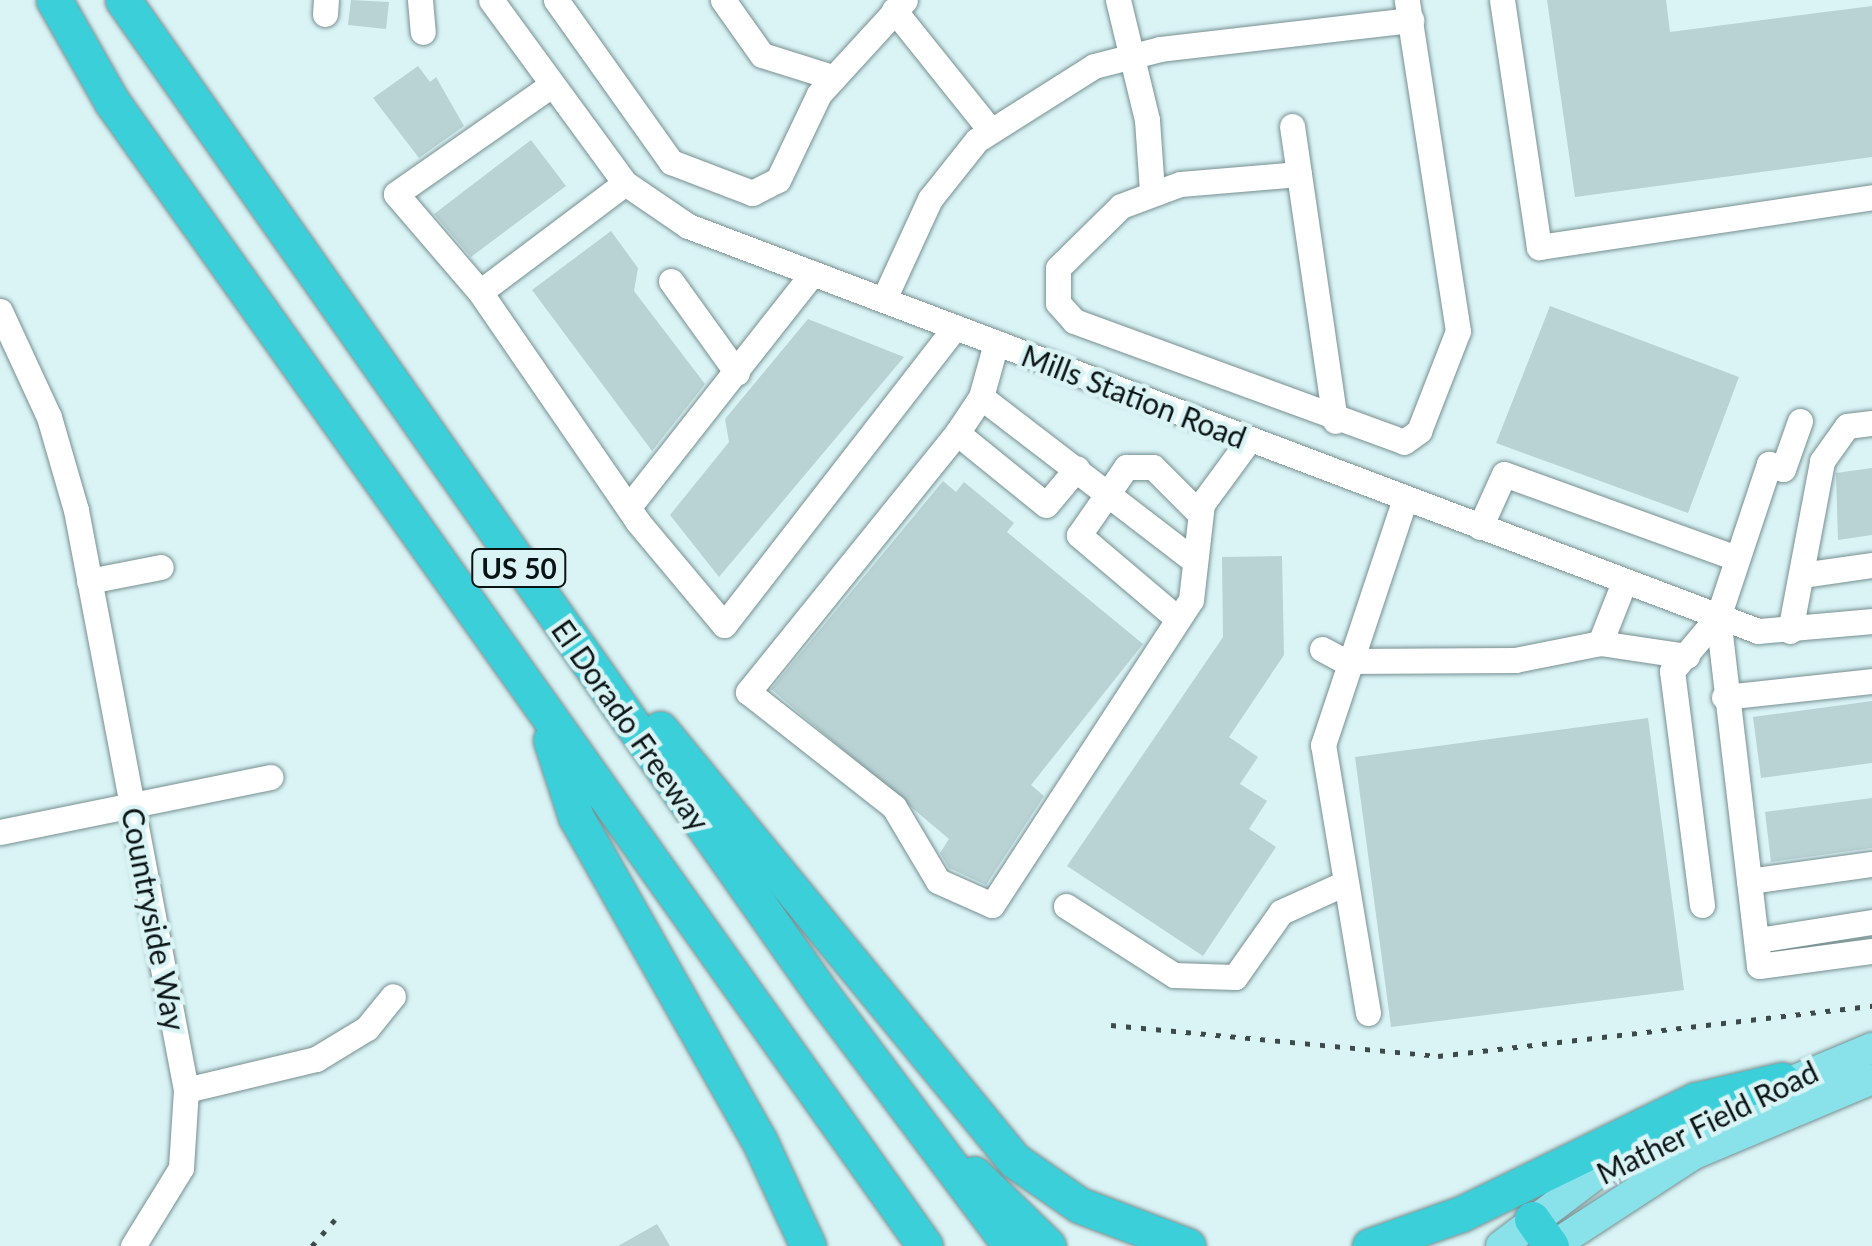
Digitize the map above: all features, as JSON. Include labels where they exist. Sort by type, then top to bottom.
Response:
[{"type":"highway","name":"US 50","points":[[54,0],[112,102],[925,1246]]},
{"type":"highway","name":"El Dorado Freeway","points":[[123,0],[428,440],[922,1130],[1011,1246]]},
{"type":"highway","points":[[428,440],[1014,1160],[1079,1205],[1188,1246]]},
{"type":"highway","points":[[540,706],[576,817],[759,1140],[808,1246]]},
{"type":"highway","points":[[1370,1246],[1461,1214],[1696,1100],[1782,1080]]},
{"type":"highway","points":[[922,1130],[1048,1246]]},
{"type":"main road","name":"Mather Field Road","points":[[1545,1237],[1599,1172],[1782,1080],[1872,1048]]},
{"type":"main road","name":"Mather Field Road","points":[[1500,1246],[1545,1237],[1694,1154],[1872,1079]]},
{"type":"street","points":[[420,0],[423,32]]},
{"type":"street","name":"Mills Station Road","points":[[492,0],[550,86],[625,183],[688,226],[1718,617],[1790,631],[1872,620]]},
{"type":"street","points":[[556,0],[671,162],[752,193],[778,180],[832,77],[899,5],[990,130]]},
{"type":"street","points":[[723,0],[762,54],[832,77]]},
{"type":"street","points":[[1118,0],[1134,55],[1152,192]]},
{"type":"street","points":[[1502,0],[1538,248],[1872,198]]},
{"type":"street","points":[[884,300],[930,199],[990,130],[1094,66],[1134,55],[1409,10],[1456,344],[1413,438],[1384,442],[1064,314],[1055,280],[1072,246],[1152,192],[1298,174]]},
{"type":"street","points":[[550,86],[396,194],[480,292],[631,504],[724,625],[955,327]]},
{"type":"street","points":[[1292,126],[1334,421]]},
{"type":"street","points":[[480,292],[625,183]]},
{"type":"street","points":[[631,504],[813,274]]},
{"type":"street","points":[[671,280],[736,373]]},
{"type":"street","name":"Countryside Way","points":[[0,310],[49,416],[89,580],[186,1090],[181,1168],[133,1246]]},
{"type":"street","points":[[996,344],[981,397],[957,433],[748,692],[894,807],[938,881],[992,905],[1191,600],[1191,558],[1200,514],[1250,440]]},
{"type":"street","points":[[981,397],[1191,558]]},
{"type":"street","points":[[1800,420],[1783,469],[1769,464],[1718,617],[1724,697],[1759,966],[1872,951]]},
{"type":"street","points":[[1790,631],[1822,461],[1846,426],[1872,423]]},
{"type":"street","points":[[957,433],[1046,505],[1077,468]]},
{"type":"street","points":[[1178,619],[1079,535],[1126,467],[1144,464],[1200,514]]},
{"type":"street","points":[[1480,526],[1504,474],[1736,558]]},
{"type":"street","points":[[1368,1013],[1323,745],[1346,661],[1405,500]]},
{"type":"street","points":[[1802,575],[1872,565]]},
{"type":"street","points":[[89,580],[161,567]]},
{"type":"street","points":[[1600,643],[1624,582]]},
{"type":"street","points":[[1702,905],[1672,671],[1718,617]]},
{"type":"street","points":[[1322,649],[1346,661],[1514,660],[1600,643],[1686,656]]},
{"type":"street","points":[[1724,697],[1872,681]]},
{"type":"street","points":[[0,832],[270,777]]},
{"type":"street","points":[[1749,881],[1872,864]]},
{"type":"street","points":[[1066,906],[1174,975],[1235,977],[1281,912],[1345,882]]},
{"type":"street","points":[[1758,940],[1872,922]]},
{"type":"street","points":[[186,1090],[316,1060],[367,1028],[393,996]]},
{"type":"building","points":[[351,0],[389,2],[386,29],[348,25]]},
{"type":"building","points":[[1547,0],[1666,0],[1670,32],[1872,6],[1872,157],[1575,197]]},
{"type":"building","points":[[418,66],[430,82],[436,77],[464,126],[419,158],[373,98]]},
{"type":"building","points":[[531,140],[566,186],[471,257],[434,214]]},
{"type":"building","points":[[611,231],[638,268],[634,291],[705,384],[652,451],[532,290]]},
{"type":"building","points":[[1550,306],[1739,377],[1688,513],[1496,443]]},
{"type":"building","points":[[808,319],[904,357],[719,577],[670,515],[729,442],[725,419]]},
{"type":"building","points":[[1872,468],[1872,535],[1838,540],[1836,473]]},
{"type":"building","points":[[943,481],[956,492],[964,482],[1014,523],[1007,532],[1143,644],[1031,785],[1044,796],[986,885],[949,868],[940,853],[949,839],[771,689]]},
{"type":"building","points":[[1282,556],[1284,655],[1229,737],[1258,757],[1240,784],[1267,801],[1249,829],[1276,847],[1203,956],[1067,866],[1223,637],[1222,557]]},
{"type":"building","points":[[1872,701],[1872,763],[1761,778],[1753,717]]},
{"type":"building","points":[[1648,718],[1684,990],[1391,1027],[1355,757]]},
{"type":"building","points":[[1872,798],[1872,848],[1771,862],[1765,812]]},
{"type":"building","points":[[657,1224],[670,1246],[618,1246]]},
{"type":"railway","points":[[1111,1025],[1438,1056],[1872,1006]]},
{"type":"railway","points":[[312,1246],[339,1215]]}]
